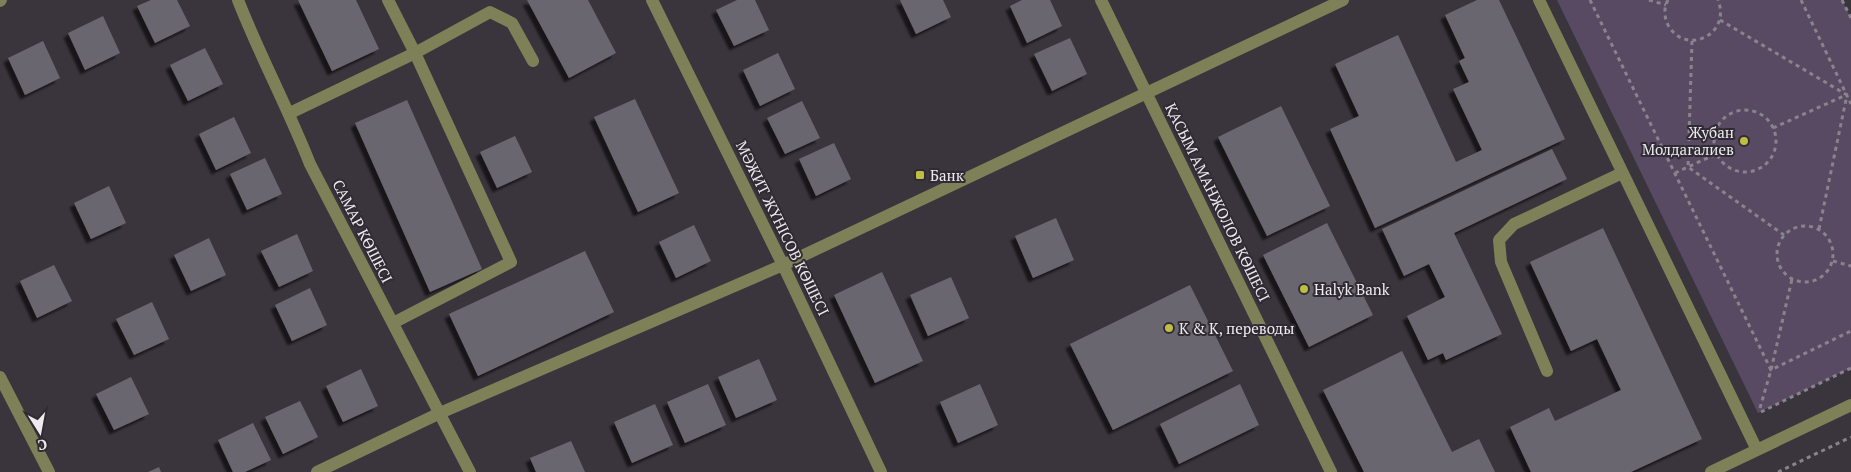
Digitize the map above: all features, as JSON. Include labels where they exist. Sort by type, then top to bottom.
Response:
[{"type":"street","name":"САМАР КӨШЕСІ","points":[[238,0],[252,36],[290,113],[310,164],[470,472]]},
{"type":"street","points":[[388,0],[415,54],[510,262],[393,323]]},
{"type":"street","name":"МӘЖИТ ЖҮНІСОВ КӨШЕСІ","points":[[652,0],[783,265],[881,472]]},
{"type":"street","name":"ҚАСЫМ АМАНЖОЛОВ КӨШЕСІ","points":[[1102,0],[1331,472]]},
{"type":"street","points":[[317,472],[440,413],[783,265],[1343,0]]},
{"type":"street","points":[[1539,0],[1757,450]]},
{"type":"street","points":[[290,113],[415,54],[490,12],[512,23],[533,61]]},
{"type":"street","points":[[1547,370],[1501,262],[1499,240],[1514,224],[1622,173]]},
{"type":"street","points":[[0,377],[49,472]]},
{"type":"street","points":[[1711,472],[1851,405]]},
{"type":"path","points":[[1590,0],[1771,370]]},
{"type":"path","points":[[1649,0],[1666,5]]},
{"type":"path","points":[[1668,0],[1665,18],[1670,29],[1680,38],[1692,41],[1704,39],[1714,31],[1720,20],[1721,7],[1718,0]]},
{"type":"path","points":[[1800,0],[1851,104]]},
{"type":"path","points":[[1842,0],[1851,18]]},
{"type":"path","points":[[1720,20],[1847,95]]},
{"type":"path","points":[[1688,167],[1692,41]]},
{"type":"path","points":[[1773,128],[1847,95]]},
{"type":"path","points":[[1819,229],[1847,95]]},
{"type":"path","points":[[1740,111],[1755,113],[1769,121],[1773,128],[1775,136],[1774,152],[1764,165],[1758,169],[1750,172],[1734,170],[1721,161],[1716,154],[1714,138],[1716,131],[1725,118],[1732,113],[1740,111]]},
{"type":"path","points":[[1675,173],[1716,154]]},
{"type":"path","points":[[1688,167],[1784,235]]},
{"type":"path","points":[[1807,225],[1819,229],[1828,237],[1833,248],[1833,261],[1827,272],[1816,280],[1804,282],[1792,279],[1782,270],[1778,259],[1778,246],[1784,235],[1794,228],[1807,225]]},
{"type":"path","points":[[1833,261],[1851,266]]},
{"type":"path","points":[[1792,279],[1771,370],[1758,413],[1851,368]]},
{"type":"path","points":[[1771,370],[1851,331]]},
{"type":"path","points":[[1778,472],[1851,437]]},
{"type":"shaded area","points":[[1557,0],[1842,0],[1851,18],[1851,368],[1758,413]]},
{"type":"building","points":[[151,0],[177,0],[190,26],[155,43],[137,6]]},
{"type":"building","points":[[298,0],[356,0],[379,49],[332,71]]},
{"type":"building","points":[[527,0],[588,0],[616,53],[569,78]]},
{"type":"building","points":[[737,0],[755,0],[769,30],[734,46],[716,10]]},
{"type":"building","points":[[900,0],[943,0],[951,17],[916,34]]},
{"type":"building","points":[[1022,0],[1050,0],[1062,26],[1027,43],[1010,6]]},
{"type":"building","points":[[1477,0],[1499,0],[1565,139],[1375,228],[1330,129],[1359,116],[1335,64],[1398,35],[1456,162],[1482,150],[1453,89],[1469,82],[1459,61],[1465,58],[1445,15]]},
{"type":"building","points":[[103,16],[120,53],[85,70],[68,33]]},
{"type":"building","points":[[1070,38],[1087,74],[1052,91],[1034,54]]},
{"type":"building","points":[[43,41],[60,78],[25,95],[8,58]]},
{"type":"building","points":[[205,48],[223,84],[188,101],[170,65]]},
{"type":"building","points":[[778,53],[795,89],[760,106],[743,70]]},
{"type":"building","points":[[635,99],[679,193],[638,212],[594,117]]},
{"type":"building","points":[[407,100],[482,269],[430,292],[355,123]]},
{"type":"building","points":[[802,101],[820,138],[785,154],[767,118]]},
{"type":"building","points":[[1281,106],[1330,206],[1267,236],[1218,137]]},
{"type":"building","points":[[234,117],[251,153],[216,170],[199,134]]},
{"type":"building","points":[[515,136],[532,172],[497,188],[480,152]]},
{"type":"building","points":[[834,143],[851,179],[816,196],[799,159]]},
{"type":"building","points":[[1552,149],[1567,179],[1454,233],[1502,334],[1446,360],[1443,353],[1428,360],[1407,316],[1445,297],[1429,264],[1404,276],[1382,229]]},
{"type":"building","points":[[265,158],[282,194],[247,210],[230,174]]},
{"type":"building","points":[[109,186],[126,223],[91,239],[74,203]]},
{"type":"building","points":[[1056,218],[1074,260],[1033,278],[1015,236]]},
{"type":"building","points":[[1327,223],[1373,315],[1309,347],[1263,255]]},
{"type":"building","points":[[694,225],[711,261],[676,278],[659,242]]},
{"type":"building","points":[[1603,228],[1702,439],[1631,472],[1531,472],[1510,427],[1549,408],[1555,421],[1621,390],[1597,339],[1571,351],[1530,262]]},
{"type":"building","points":[[297,234],[313,271],[279,287],[261,251]]},
{"type":"building","points":[[209,238],[226,275],[191,291],[174,255]]},
{"type":"building","points":[[585,251],[614,312],[478,376],[449,314]]},
{"type":"building","points":[[54,265],[72,301],[37,318],[20,281]]},
{"type":"building","points":[[882,272],[923,361],[875,383],[834,295]]},
{"type":"building","points":[[951,277],[969,318],[928,336],[910,295]]},
{"type":"building","points":[[1190,285],[1233,371],[1113,430],[1070,344]]},
{"type":"building","points":[[310,288],[327,325],[292,341],[275,305]]},
{"type":"building","points":[[152,302],[169,339],[134,355],[116,319]]},
{"type":"building","points":[[1402,351],[1452,452],[1479,439],[1495,472],[1364,472],[1323,390]]},
{"type":"building","points":[[759,359],[777,400],[736,418],[718,377]]},
{"type":"building","points":[[361,369],[378,406],[343,422],[326,386]]},
{"type":"building","points":[[131,377],[149,414],[114,430],[96,394]]},
{"type":"building","points":[[708,384],[726,425],[685,443],[667,402]]},
{"type":"building","points":[[980,384],[998,425],[958,443],[940,402]]},
{"type":"building","points":[[1240,384],[1259,425],[1179,464],[1160,424]]},
{"type":"building","points":[[300,401],[318,437],[283,454],[265,417]]},
{"type":"building","points":[[655,404],[673,445],[632,463],[614,422]]},
{"type":"building","points":[[253,423],[271,460],[245,472],[233,472],[218,440]]},
{"type":"building","points":[[571,441],[585,472],[536,472],[530,458]]},
{"type":"building","points":[[159,467],[161,472],[148,472]]},
{"type":"place","name":"Жубан Молдагалиев","points":[[1744,141]]},
{"type":"place","name":"Банк","points":[[920,175]]},
{"type":"place","name":"Halyk Bank","points":[[1304,289]]},
{"type":"place","name":"K & K, переводы","points":[[1169,328]]}]
